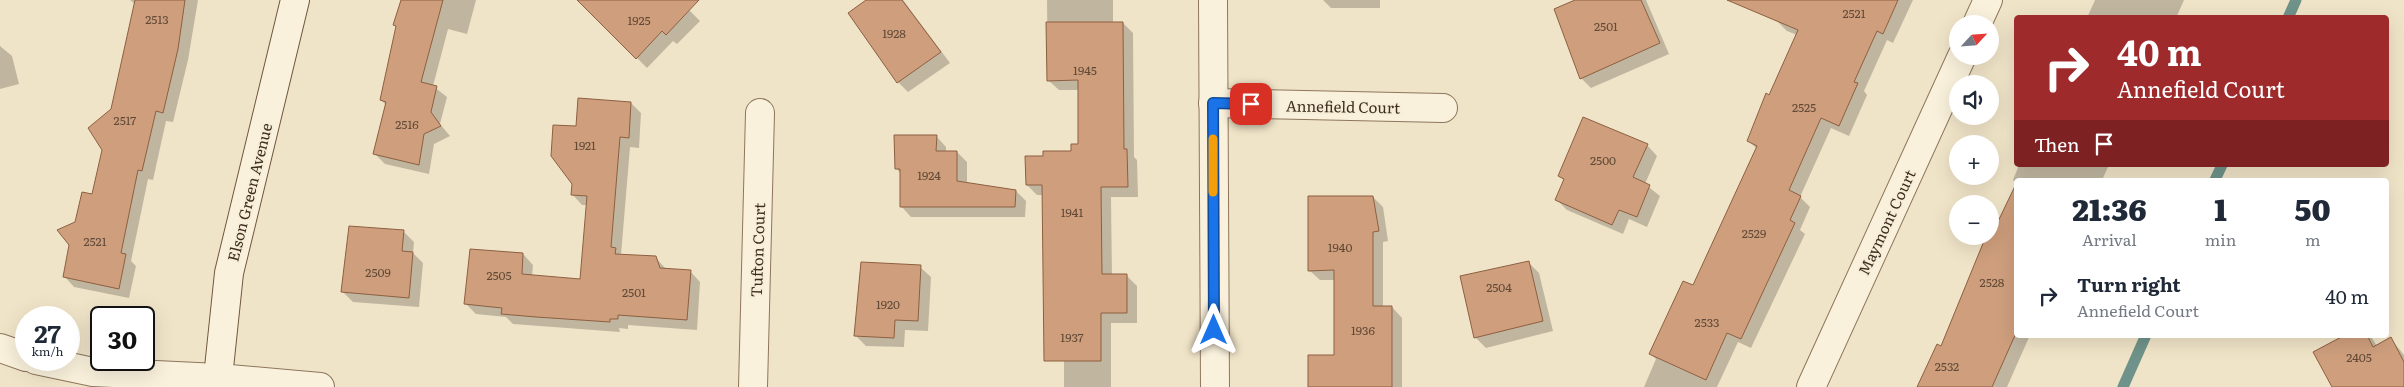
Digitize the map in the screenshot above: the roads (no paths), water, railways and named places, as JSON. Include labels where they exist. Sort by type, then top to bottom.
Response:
[{"type":"street","name":"Elson Green Avenue","points":[[218,382],[229,273],[295,0]]},
{"type":"street","points":[[1213,0],[1215,387]]},
{"type":"street","points":[[1981,15],[1988,0]]},
{"type":"street","name":"Maymont Court","points":[[1811,387],[1958,65]]},
{"type":"street","name":"Annefield Court","points":[[1213,103],[1442,108]]},
{"type":"street","name":"Tufton Court","points":[[753,387],[760,113]]},
{"type":"street","points":[[0,348],[15,353]]},
{"type":"street","points":[[80,369],[93,372],[218,382],[320,387]]},
{"type":"waterway","points":[[2289,15],[2296,0]]},
{"type":"waterway","points":[[2216,178],[2221,167]]},
{"type":"waterway","points":[[2123,387],[2145,338]]}]
